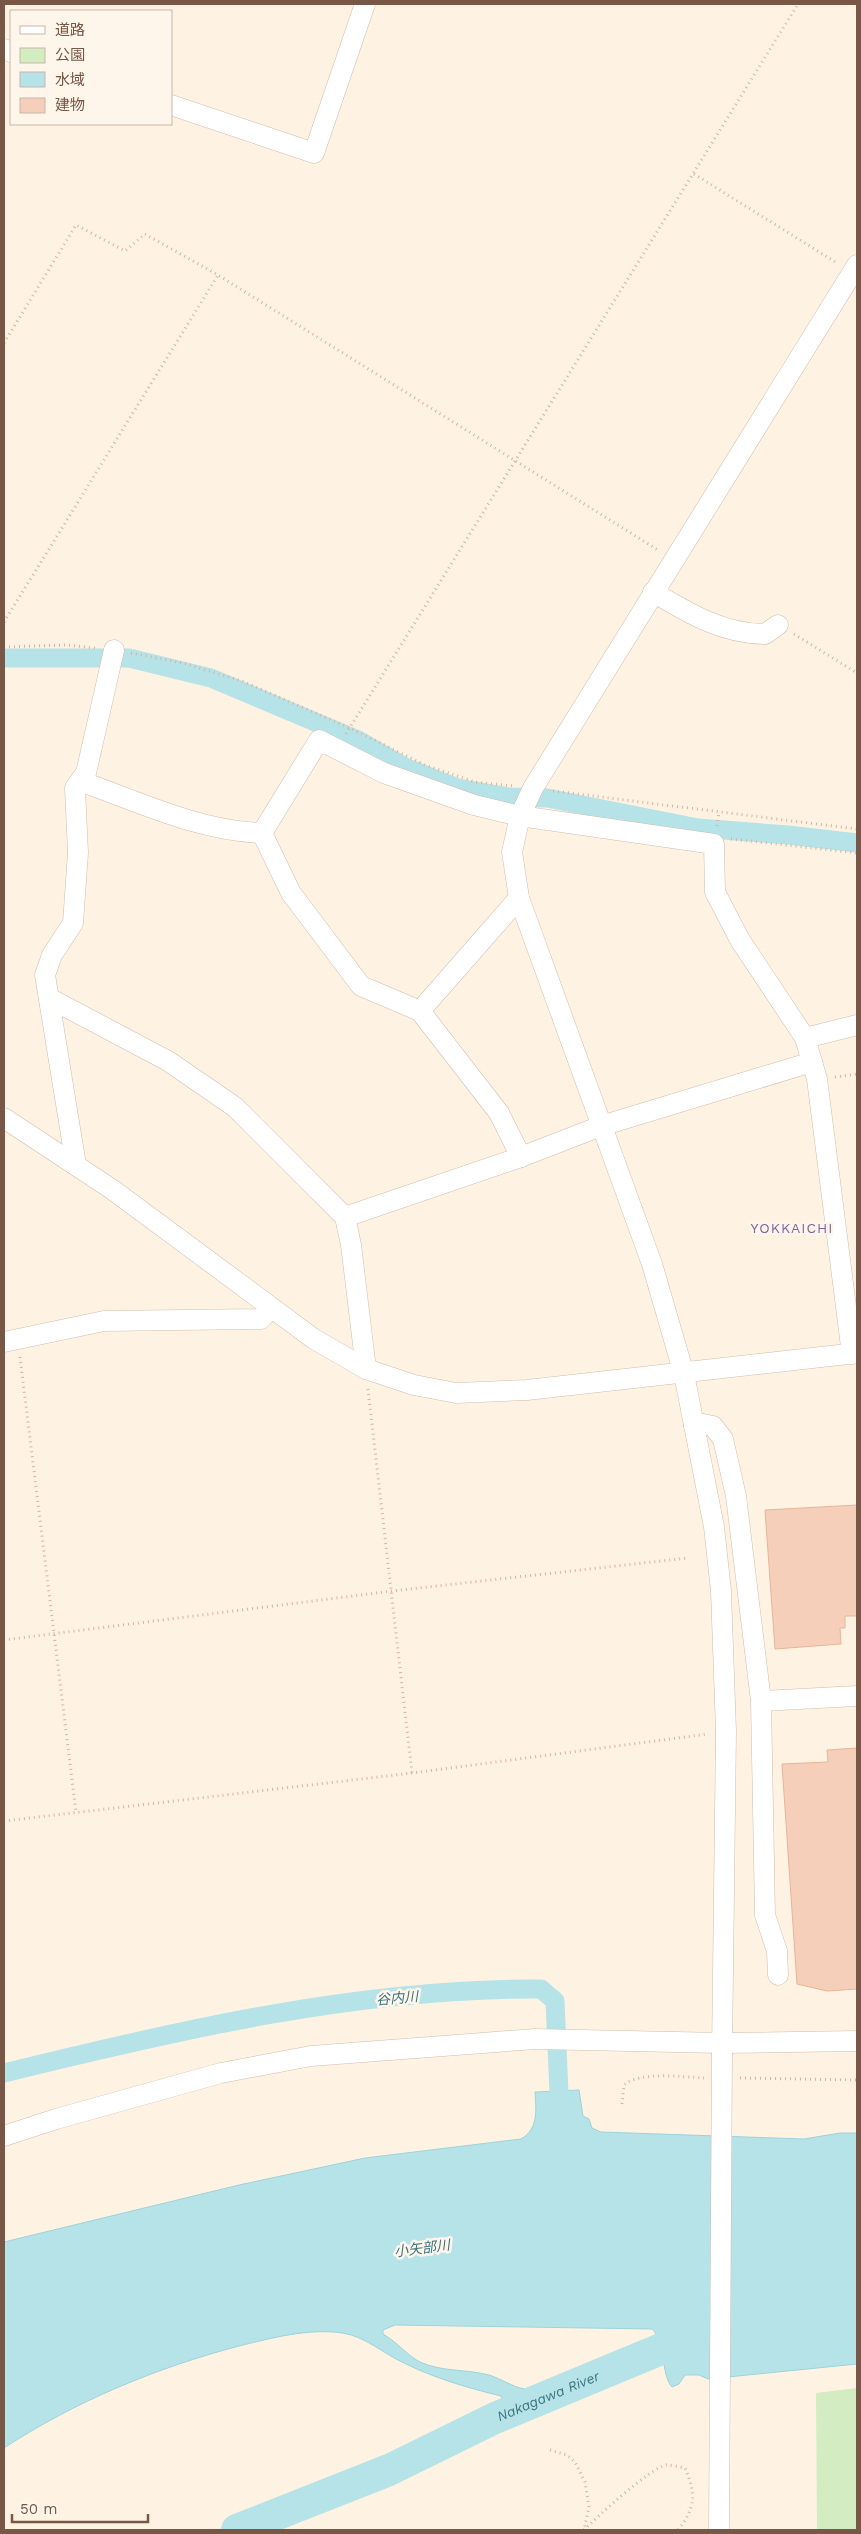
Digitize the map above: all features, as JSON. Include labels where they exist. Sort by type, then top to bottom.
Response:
[{"type":"street","points":[[172,105],[314,153],[365,4]]},
{"type":"street","points":[[719,2530],[726,1732],[721,1592],[714,1527],[684,1374],[652,1264],[600,1126],[519,898],[512,852],[527,800],[653,592],[855,269]]},
{"type":"street","points":[[653,592],[695,617],[724,628],[765,634],[778,624]]},
{"type":"street","points":[[76,1164],[45,975],[48,965],[72,922],[78,853],[75,788],[86,773],[114,650]]},
{"type":"street","points":[[4,1118],[76,1164],[202,1255],[270,1309],[314,1339],[366,1369],[414,1385],[456,1393],[527,1390],[684,1374],[855,1353],[817,1079],[805,1038],[740,940],[715,892],[714,844],[527,800],[474,805],[384,773],[319,740],[262,833]]},
{"type":"street","points":[[80,781],[195,822],[232,832],[262,833]]},
{"type":"street","points":[[262,833],[291,893],[361,986],[420,1011],[499,1112],[521,1157]]},
{"type":"street","points":[[420,1011],[519,898]]},
{"type":"street","points":[[49,998],[168,1061],[236,1107],[345,1217],[351,1245],[366,1369]]},
{"type":"street","points":[[805,1038],[857,1025]]},
{"type":"street","points":[[345,1217],[521,1157],[600,1126],[812,1062]]},
{"type":"street","points":[[11,1341],[104,1321],[261,1319],[270,1309]]},
{"type":"street","points":[[694,1426],[703,1424],[713,1426],[723,1439],[736,1496],[761,1701],[765,1916],[777,1951],[778,1975]]},
{"type":"street","points":[[761,1701],[857,1696]]},
{"type":"street","points":[[4,2136],[56,2119],[221,2073],[311,2056],[535,2039],[722,2048],[857,2041]]},
{"type":"path","points":[[337,749],[798,4]]},
{"type":"path","points":[[694,174],[855,269]]},
{"type":"path","points":[[4,343],[76,225],[125,252],[145,234],[218,276],[674,559]]},
{"type":"path","points":[[4,622],[218,276]]},
{"type":"path","points":[[778,624],[857,673]]},
{"type":"path","points":[[4,647],[66,645],[114,650],[183,663],[242,681],[350,728],[424,765],[527,800],[857,830]]},
{"type":"path","points":[[714,844],[723,839],[746,840],[857,853]]},
{"type":"path","points":[[11,1341],[54,1634],[76,1812]]},
{"type":"path","points":[[366,1369],[412,1773]]},
{"type":"path","points":[[4,1640],[392,1591],[688,1558]]},
{"type":"path","points":[[4,1821],[412,1773],[726,1732]]},
{"type":"path","points":[[550,2450],[567,2454],[575,2462],[585,2482],[589,2507],[584,2530]]},
{"type":"path","points":[[584,2530],[614,2501],[653,2472],[666,2465],[685,2468],[693,2487],[692,2505],[687,2519],[678,2530]]},
{"type":"green space","points":[[857,2388],[857,2530],[817,2530],[816,2393]]},
{"type":"water","name":"小矢部川","points":[[579,2090],[583,2116],[589,2119],[592,2128],[601,2132],[804,2139],[840,2133],[857,2133],[857,2364],[708,2379],[699,2375],[685,2375],[679,2384],[672,2387],[666,2374],[659,2341],[652,2329],[395,2325],[383,2330],[383,2334],[420,2362],[445,2369],[489,2375],[525,2389],[503,2401],[501,2396],[451,2382],[415,2368],[351,2335],[330,2332],[303,2333],[239,2346],[147,2376],[59,2415],[4,2448],[4,2242],[239,2185],[365,2158],[521,2139],[527,2135],[534,2124],[536,2112],[535,2092]]},
{"type":"building","points":[[857,1505],[857,1616],[845,1616],[845,1628],[840,1628],[841,1644],[775,1649],[765,1510]]},
{"type":"building","points":[[857,1748],[857,1989],[827,1991],[797,1984],[782,1764],[828,1762],[827,1750]]},
{"type":"waterway","points":[[4,658],[129,658],[211,678],[358,740],[405,767],[458,788],[509,797],[547,798],[698,828],[857,843]]},
{"type":"waterway","name":"谷内川","points":[[4,2073],[203,2027],[337,2004],[405,1996],[541,1989],[555,2001],[560,2116]]},
{"type":"waterway","name":"Nakagawa River","points":[[237,2530],[389,2470],[495,2418],[702,2332]]},
{"type":"district","name":"YOKKAICHI","points":[[792,1228]]}]
